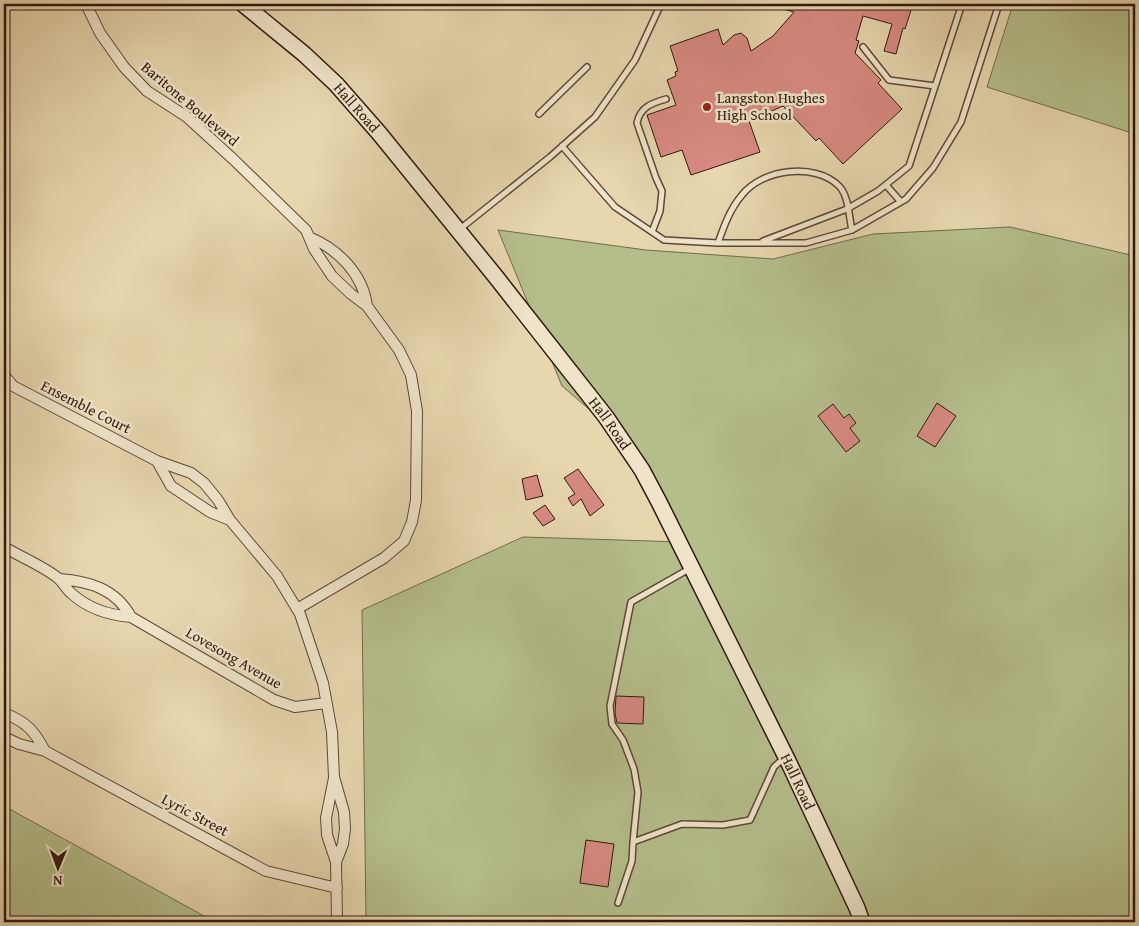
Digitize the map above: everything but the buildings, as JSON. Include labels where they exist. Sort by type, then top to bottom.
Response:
[{"type":"street","name":"Baritone Boulevard","points":[[86,4],[100,34],[124,67],[147,91],[187,117],[233,159],[308,234],[324,244],[353,271],[366,292],[367,306]]},
{"type":"street","name":"Hall Road","points":[[244,4],[304,54],[336,84],[379,132],[606,416],[642,470],[692,568],[786,757],[862,922]]},
{"type":"street","name":"Baritone Boulevard","points":[[297,609],[384,558],[404,541],[412,522],[416,500],[417,411],[411,375],[399,350],[367,306],[332,276],[314,249],[308,234]]},
{"type":"street","name":"Ensemble Court","points":[[4,375],[12,386],[157,461],[191,473],[204,483],[218,500],[230,520],[277,576],[297,609],[323,683],[332,732],[334,777],[344,812],[345,829],[343,844],[336,862]]},
{"type":"street","name":"Ensemble Court","points":[[157,461],[171,486],[210,512],[230,520]]},
{"type":"street","name":"Lovesong Avenue","points":[[4,547],[59,579],[68,591],[79,600],[97,610],[113,615],[131,617],[274,700],[295,706],[326,703]]},
{"type":"street","name":"Lovesong Avenue","points":[[59,579],[79,580],[114,595],[125,605],[131,617]]},
{"type":"street","name":"Lyric Street","points":[[4,713],[25,723],[36,734],[45,751]]},
{"type":"street","name":"Lyric Street","points":[[4,737],[19,744],[45,751],[266,871],[337,888]]},
{"type":"street","name":"Ensemble Court","points":[[334,777],[326,818],[327,835],[336,862],[337,922]]},
{"type":"lane","points":[[458,230],[595,117],[636,60],[660,4]]},
{"type":"lane","points":[[758,243],[848,209],[886,185],[910,166],[962,4]]},
{"type":"lane","points":[[562,146],[615,207],[664,240],[718,243],[806,242],[852,230],[906,199],[933,168],[961,122],[999,4]]},
{"type":"lane","points":[[863,47],[889,80],[935,86]]},
{"type":"lane","points":[[539,114],[587,67]]},
{"type":"lane","points":[[652,232],[660,211],[662,191],[637,123],[638,116],[644,109],[652,103],[666,99]]},
{"type":"lane","points":[[718,243],[727,218],[742,194],[759,181],[780,173],[802,170],[822,174],[840,187],[845,196],[852,230]]},
{"type":"lane","points":[[886,185],[901,202]]},
{"type":"lane","points":[[618,903],[632,861],[638,792],[634,769],[623,740],[612,724],[610,706],[631,602],[692,568]]},
{"type":"lane","points":[[634,842],[682,824],[723,825],[750,820],[774,767],[786,757]]},
{"type":"green space","points":[[1013,4],[1135,4],[1135,134],[987,87]]},
{"type":"green space","points":[[1010,227],[1135,256],[1135,922],[366,922],[362,610],[523,537],[682,542],[639,452],[562,386],[498,230],[646,250],[773,259],[873,234]]},
{"type":"green space","points":[[4,806],[215,922],[4,922]]},
{"type":"place","name":"Langston Hughes High School","points":[[707,107]]}]
